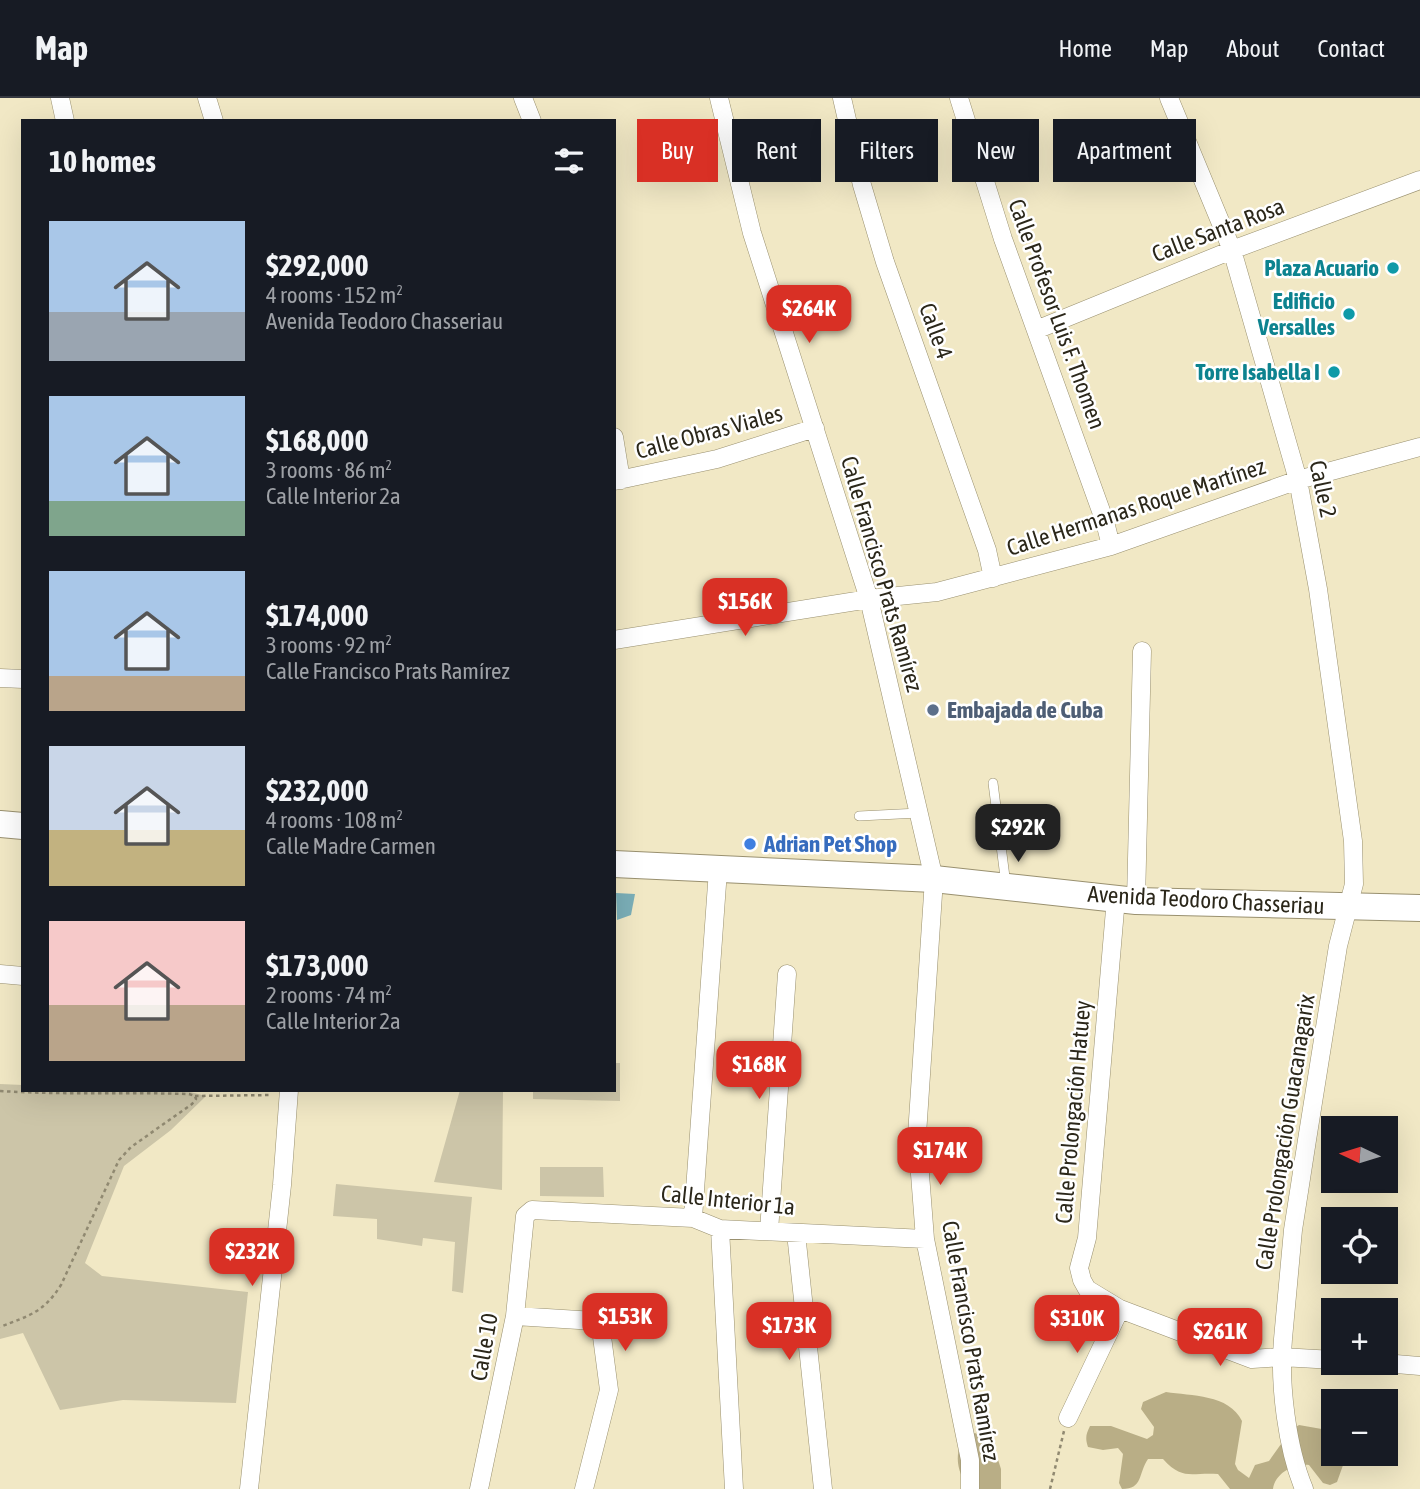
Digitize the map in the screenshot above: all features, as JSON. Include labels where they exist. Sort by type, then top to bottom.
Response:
[{"type":"street","points":[[60,98],[65,119]]},
{"type":"street","points":[[207,98],[213,119]]},
{"type":"street","points":[[523,98],[531,119]]},
{"type":"street","name":"Calle Francisco Prats Ramírez","points":[[719,98],[752,233],[869,599],[934,879],[917,1135],[925,1239],[970,1460],[970,1489]]},
{"type":"street","name":"Calle 4","points":[[842,98],[862,184],[885,262],[983,538],[993,578]]},
{"type":"street","name":"Calle Profesor Luis F. Thomen","points":[[959,98],[1003,239],[1105,522],[1111,546]]},
{"type":"street","name":"Calle 2","points":[[1169,98],[1232,250],[1298,481],[1318,589],[1353,841],[1354,884],[1349,907]]},
{"type":"street","name":"Calle Santa Rosa","points":[[1036,330],[1232,250],[1420,180]]},
{"type":"street","name":"Calle Obras Viales","points":[[618,481],[717,459],[815,428]]},
{"type":"street","name":"Calle Hermanas Roque Martínez","points":[[616,640],[869,599],[937,592],[1111,546],[1298,481],[1420,447]]},
{"type":"street","points":[[616,459],[618,481]]},
{"type":"street","points":[[1126,900],[1142,651]]},
{"type":"street","points":[[0,678],[21,679]]},
{"type":"street","points":[[0,824],[21,826]]},
{"type":"street","name":"Avenida Teodoro Chasseriau","points":[[616,864],[934,879],[1126,900],[1420,908]]},
{"type":"street","points":[[693,1218],[718,870]]},
{"type":"street","name":"Calle Prolongación Hatuey","points":[[1126,900],[1087,1238],[1079,1268],[1087,1289],[1120,1309],[1252,1359],[1281,1356],[1321,1359]]},
{"type":"street","name":"Calle Prolongación Guacanagarix","points":[[1304,1489],[1293,1459],[1281,1356],[1295,1217],[1338,946],[1349,907]]},
{"type":"street","points":[[0,974],[21,976]]},
{"type":"street","points":[[769,1231],[787,974]]},
{"type":"street","points":[[249,1489],[282,1185],[289,1092]]},
{"type":"street","name":"Calle Interior 1a","points":[[527,1213],[532,1210],[693,1218],[720,1229],[925,1239]]},
{"type":"street","name":"Calle 10","points":[[479,1489],[515,1316],[524,1216],[527,1213]]},
{"type":"street","points":[[720,1229],[734,1489]]},
{"type":"street","points":[[796,1233],[822,1489]]},
{"type":"street","points":[[1068,1418],[1120,1309]]},
{"type":"street","points":[[515,1316],[595,1321],[601,1329],[609,1390],[584,1489]]},
{"type":"street","points":[[1398,1364],[1420,1366]]},
{"type":"lane","points":[[993,783],[1006,887]]},
{"type":"lane","points":[[859,816],[919,813]]},
{"type":"path","points":[[0,1091],[195,1096],[289,1092]]},
{"type":"path","points":[[0,1327],[39,1311],[53,1297],[119,1160],[131,1147],[192,1104],[195,1096]]},
{"type":"path","points":[[1051,1489],[1068,1418]]},
{"type":"shaded area","points":[[616,1063],[620,1063],[620,1101],[533,1099],[533,1092],[616,1092]]},
{"type":"shaded area","points":[[0,1084],[21,1085],[21,1092],[190,1092],[206,1096],[171,1130],[124,1166],[85,1263],[102,1276],[248,1292],[236,1403],[123,1400],[60,1410],[23,1333],[0,1339]]},
{"type":"shaded area","points":[[459,1092],[503,1092],[502,1190],[434,1182]]},
{"type":"shaded area","points":[[540,1167],[603,1167],[604,1197],[540,1196]]},
{"type":"shaded area","points":[[336,1184],[472,1197],[463,1293],[452,1291],[455,1242],[423,1238],[422,1246],[377,1239],[377,1219],[333,1216]]},
{"type":"shaded area","points":[[1166,1392],[1208,1398],[1228,1406],[1242,1421],[1235,1464],[1238,1470],[1249,1478],[1255,1465],[1269,1461],[1291,1430],[1299,1425],[1321,1429],[1321,1466],[1343,1466],[1337,1482],[1330,1485],[1323,1483],[1309,1465],[1303,1465],[1292,1467],[1281,1474],[1273,1489],[1230,1489],[1218,1474],[1182,1473],[1163,1459],[1148,1459],[1137,1483],[1122,1489],[1119,1483],[1123,1454],[1118,1448],[1103,1450],[1088,1447],[1087,1434],[1090,1426],[1111,1426],[1147,1439],[1153,1435],[1154,1427],[1141,1409],[1143,1402]]},
{"type":"shaded area","points":[[975,1433],[992,1441],[1001,1469],[1001,1489],[969,1489],[964,1482],[959,1466],[959,1451],[967,1438]]},
{"type":"water","points":[[616,893],[635,894],[631,915],[617,920]]},
{"type":"place","name":"Plaza Acuario","points":[[1393,268]]},
{"type":"place","name":"Edificio Versalles","points":[[1349,314]]},
{"type":"place","name":"Torre Isabella I","points":[[1334,372]]},
{"type":"place","name":"Embajada de Cuba","points":[[933,710]]},
{"type":"place","name":"Adrian Pet Shop","points":[[750,844]]}]
